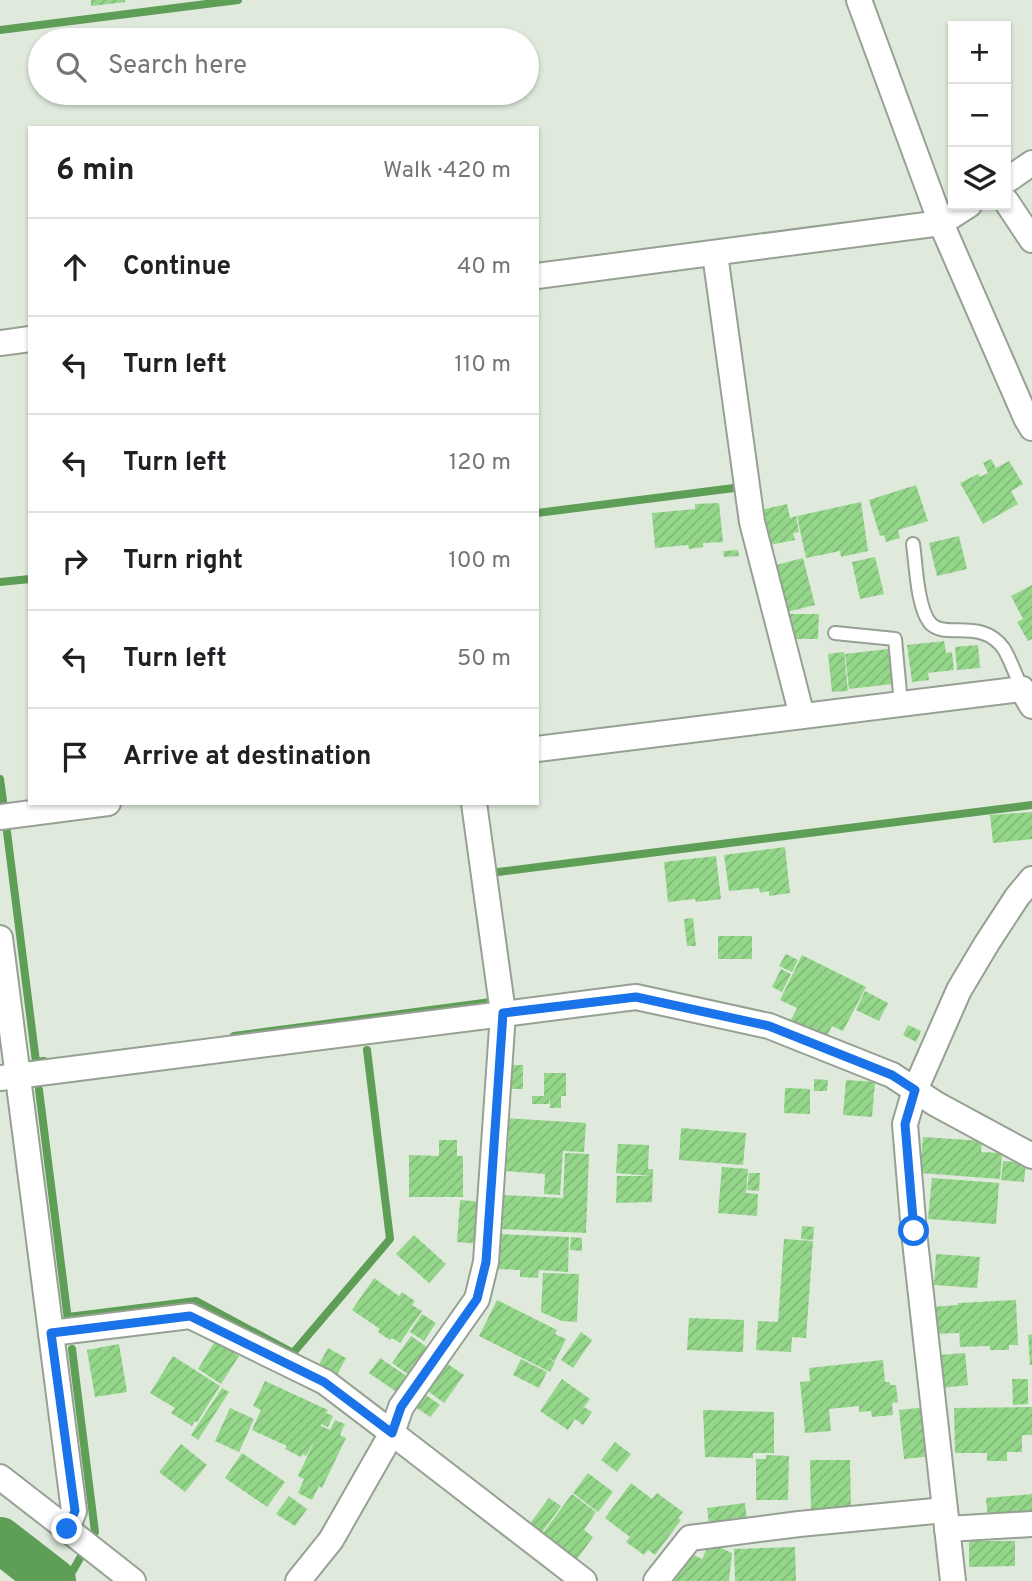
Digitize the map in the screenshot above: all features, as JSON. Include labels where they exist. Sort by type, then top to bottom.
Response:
[{"type":"street","points":[[859,0],[941,223],[1032,428]]},
{"type":"street","points":[[1011,178],[1032,163]]},
{"type":"street","points":[[1011,208],[1032,240]]},
{"type":"street","points":[[539,276],[941,223],[961,210]]},
{"type":"street","points":[[715,254],[752,522],[803,716]]},
{"type":"street","points":[[0,343],[28,339]]},
{"type":"street","points":[[539,750],[901,704],[1027,698]]},
{"type":"street","points":[[0,817],[93,805]]},
{"type":"street","points":[[298,1581],[331,1540],[392,1433],[401,1407],[477,1299],[486,1262],[503,1013],[474,805]]},
{"type":"street","points":[[953,1581],[914,1231],[905,1124],[915,1090],[959,990],[994,931],[1032,879]]},
{"type":"street","points":[[0,937],[9,1077],[51,1333],[75,1511],[67,1529]]},
{"type":"street","points":[[9,1077],[636,997],[769,1026],[892,1075],[1032,1156]]},
{"type":"street","points":[[51,1333],[190,1316],[324,1382],[584,1581]]},
{"type":"street","points":[[0,1477],[133,1581]]},
{"type":"street","points":[[656,1581],[690,1538],[799,1524],[946,1519],[1032,1524]]},
{"type":"lane","points":[[913,544],[922,604],[931,624],[942,629],[975,630],[988,634],[1003,648],[1027,698]]},
{"type":"lane","points":[[835,634],[895,639],[901,704]]},
{"type":"building","points":[[91,0],[125,0],[125,2],[91,6]]},
{"type":"building","points":[[991,459],[996,468],[1009,461],[1023,484],[1011,491],[1018,504],[983,524],[960,483],[978,474],[980,477],[988,473],[983,463]]},
{"type":"building","points":[[916,485],[928,521],[898,530],[900,538],[886,542],[884,535],[880,536],[869,500]]},
{"type":"building","points":[[861,502],[868,551],[841,557],[840,551],[806,558],[797,516]]},
{"type":"building","points":[[719,503],[723,542],[703,543],[703,547],[689,549],[688,545],[655,548],[652,513],[695,509],[695,504]]},
{"type":"building","points":[[787,504],[790,518],[796,516],[799,532],[793,533],[795,540],[769,545],[761,510]]},
{"type":"building","points":[[959,536],[967,569],[937,576],[929,543]]},
{"type":"building","points":[[738,550],[739,556],[724,557],[723,551]]},
{"type":"building","points":[[875,557],[884,594],[860,599],[852,562]]},
{"type":"building","points":[[803,558],[815,605],[787,612],[776,565]]},
{"type":"building","points":[[1032,585],[1032,639],[1028,641],[1017,622],[1023,619],[1011,596]]},
{"type":"building","points":[[790,614],[819,614],[818,639],[790,639]]},
{"type":"building","points":[[944,641],[946,653],[952,652],[954,670],[928,673],[929,680],[912,682],[907,645]]},
{"type":"building","points":[[978,645],[980,668],[957,670],[955,647]]},
{"type":"building","points":[[888,649],[892,684],[849,689],[845,654]]},
{"type":"building","points":[[844,652],[848,691],[832,692],[828,654]]},
{"type":"building","points":[[1032,812],[1032,839],[993,843],[990,815]]},
{"type":"building","points":[[785,847],[790,893],[769,896],[769,891],[760,893],[759,888],[729,891],[724,855]]},
{"type":"building","points":[[716,856],[721,899],[668,902],[664,862]]},
{"type":"building","points":[[693,918],[696,946],[687,946],[684,919]]},
{"type":"building","points":[[718,936],[752,936],[752,959],[718,959]]},
{"type":"building","points":[[786,954],[798,960],[792,972],[779,966]]},
{"type":"building","points":[[802,955],[866,987],[843,1031],[832,1026],[826,1038],[791,1020],[797,1008],[780,1000]]},
{"type":"building","points":[[781,969],[791,974],[782,992],[772,987]]},
{"type":"building","points":[[865,991],[888,1003],[879,1021],[856,1010]]},
{"type":"building","points":[[908,1025],[921,1031],[916,1042],[903,1035]]},
{"type":"building","points":[[512,1065],[523,1065],[523,1089],[512,1089]]},
{"type":"building","points":[[544,1073],[566,1073],[566,1096],[561,1096],[561,1108],[550,1108],[550,1096],[549,1104],[532,1104],[532,1096],[544,1096]]},
{"type":"building","points":[[814,1079],[828,1080],[827,1091],[814,1091]]},
{"type":"building","points":[[846,1080],[875,1082],[872,1117],[843,1115]]},
{"type":"building","points":[[785,1088],[810,1089],[810,1114],[784,1113]]},
{"type":"building","points":[[506,1118],[586,1123],[584,1152],[563,1151],[560,1195],[544,1194],[545,1174],[506,1171],[509,1133],[505,1133]]},
{"type":"building","points":[[681,1128],[746,1133],[743,1165],[679,1160]]},
{"type":"building","points":[[923,1137],[982,1141],[981,1152],[1002,1153],[1000,1179],[920,1173]]},
{"type":"building","points":[[439,1140],[457,1140],[457,1156],[463,1156],[463,1197],[409,1197],[409,1155],[439,1156]]},
{"type":"building","points":[[618,1144],[649,1145],[648,1169],[653,1169],[652,1202],[616,1203],[617,1176],[650,1176],[616,1173]]},
{"type":"building","points":[[565,1153],[589,1154],[586,1233],[500,1229],[501,1195],[563,1198]]},
{"type":"building","points":[[1003,1161],[1026,1163],[1024,1182],[1001,1180]]},
{"type":"building","points":[[722,1167],[748,1169],[746,1193],[758,1194],[757,1216],[718,1213]]},
{"type":"building","points":[[749,1173],[760,1173],[759,1191],[747,1190]]},
{"type":"building","points":[[932,1178],[999,1183],[996,1224],[928,1219]]},
{"type":"building","points":[[460,1200],[484,1202],[481,1244],[457,1242]]},
{"type":"building","points":[[802,1226],[814,1227],[813,1240],[801,1239]]},
{"type":"building","points":[[498,1234],[569,1237],[568,1272],[539,1270],[538,1278],[520,1277],[520,1270],[496,1269]]},
{"type":"building","points":[[414,1235],[446,1264],[429,1283],[396,1254]]},
{"type":"building","points":[[571,1237],[582,1238],[582,1251],[570,1250]]},
{"type":"building","points":[[784,1239],[813,1241],[806,1338],[792,1337],[791,1352],[756,1350],[758,1321],[778,1322]]},
{"type":"building","points":[[936,1254],[980,1257],[977,1288],[934,1285]]},
{"type":"building","points":[[543,1273],[579,1274],[577,1322],[562,1321],[541,1312]]},
{"type":"building","points":[[374,1278],[399,1296],[402,1292],[415,1301],[412,1305],[422,1311],[400,1343],[378,1332],[380,1329],[352,1310]]},
{"type":"building","points":[[497,1300],[557,1330],[555,1334],[566,1339],[555,1361],[544,1356],[555,1362],[550,1372],[479,1336]]},
{"type":"building","points":[[1016,1300],[1018,1345],[1009,1345],[1009,1350],[990,1350],[990,1346],[960,1347],[959,1323],[959,1333],[933,1334],[932,1307]]},
{"type":"building","points":[[422,1314],[436,1323],[424,1341],[410,1332]]},
{"type":"building","points":[[689,1318],[744,1320],[743,1352],[687,1350]]},
{"type":"building","points":[[581,1332],[592,1340],[573,1368],[561,1360]]},
{"type":"building","points":[[1032,1334],[1032,1365],[1030,1365],[1028,1335]]},
{"type":"building","points":[[411,1336],[431,1350],[412,1377],[392,1363]]},
{"type":"building","points":[[215,1341],[239,1356],[221,1384],[198,1369]]},
{"type":"building","points":[[119,1344],[127,1392],[95,1397],[87,1350]]},
{"type":"building","points":[[328,1348],[346,1358],[335,1379],[316,1370]]},
{"type":"building","points":[[965,1353],[968,1385],[942,1388],[939,1355]]},
{"type":"building","points":[[173,1356],[220,1386],[192,1426],[171,1413],[175,1408],[150,1393]]},
{"type":"building","points":[[380,1358],[411,1379],[401,1395],[369,1373]]},
{"type":"building","points":[[521,1359],[547,1372],[539,1388],[513,1375]]},
{"type":"building","points":[[883,1360],[885,1382],[896,1385],[898,1402],[892,1403],[893,1415],[872,1417],[871,1411],[859,1412],[859,1406],[829,1409],[831,1431],[805,1433],[800,1382],[810,1381],[809,1368]]},
{"type":"building","points":[[443,1361],[464,1375],[444,1403],[424,1388]]},
{"type":"building","points":[[562,1379],[590,1399],[584,1407],[592,1412],[583,1425],[575,1419],[568,1430],[540,1411]]},
{"type":"building","points":[[1012,1379],[1028,1379],[1028,1404],[1013,1405]]},
{"type":"building","points":[[265,1381],[328,1410],[326,1413],[333,1416],[328,1427],[321,1426],[330,1430],[335,1420],[345,1424],[340,1435],[346,1438],[322,1488],[319,1486],[312,1500],[298,1493],[304,1479],[298,1476],[315,1440],[306,1456],[303,1454],[301,1457],[285,1449],[287,1446],[252,1430],[261,1410],[253,1406]]},
{"type":"building","points":[[222,1388],[229,1392],[198,1440],[191,1435]]},
{"type":"building","points":[[423,1393],[440,1405],[430,1417],[414,1406]]},
{"type":"building","points":[[928,1407],[933,1456],[904,1459],[899,1410]]},
{"type":"building","points":[[1032,1407],[1032,1435],[1022,1435],[1022,1452],[1007,1452],[1007,1461],[987,1461],[987,1453],[955,1453],[954,1408]]},
{"type":"building","points":[[230,1408],[254,1419],[239,1452],[215,1441]]},
{"type":"building","points":[[703,1410],[774,1412],[774,1453],[753,1453],[753,1458],[705,1457]]},
{"type":"building","points":[[615,1442],[631,1454],[617,1472],[601,1460]]},
{"type":"building","points":[[181,1444],[207,1465],[185,1492],[159,1472]]},
{"type":"building","points":[[242,1453],[285,1482],[267,1507],[225,1478]]},
{"type":"building","points":[[766,1455],[789,1456],[788,1500],[756,1500],[756,1459],[766,1459]]},
{"type":"building","points":[[810,1460],[850,1460],[851,1512],[811,1513]]},
{"type":"building","points":[[588,1473],[613,1492],[598,1512],[573,1493]]},
{"type":"building","points":[[631,1483],[652,1499],[657,1493],[683,1512],[678,1518],[681,1520],[655,1555],[648,1550],[644,1555],[626,1542],[630,1537],[605,1518]]},
{"type":"building","points":[[572,1494],[596,1512],[584,1530],[593,1537],[575,1562],[540,1537]]},
{"type":"building","points":[[1032,1494],[1032,1515],[988,1519],[986,1498]]},
{"type":"building","points":[[289,1496],[307,1509],[295,1526],[276,1514]]},
{"type":"building","points":[[549,1498],[561,1506],[540,1535],[528,1526]]},
{"type":"building","points":[[745,1503],[748,1528],[710,1532],[707,1508]]},
{"type":"building","points":[[969,1541],[1015,1541],[1015,1566],[969,1567]]},
{"type":"building","points":[[710,1543],[732,1553],[729,1581],[671,1581],[685,1551],[702,1559]]},
{"type":"building","points":[[795,1547],[796,1581],[735,1581],[734,1549]]},
{"type":"waterway","points":[[0,30],[238,0]]},
{"type":"waterway","points":[[539,513],[734,488]]},
{"type":"waterway","points":[[0,582],[28,579]]},
{"type":"waterway","points":[[0,779],[4,808]]},
{"type":"waterway","points":[[498,872],[1032,805]]},
{"type":"waterway","points":[[7,832],[36,1062],[44,1061]]},
{"type":"waterway","points":[[234,1036],[491,1002]]},
{"type":"waterway","points":[[68,1317],[196,1301],[293,1353],[390,1239],[367,1050]]},
{"type":"waterway","points":[[39,1090],[68,1320]]},
{"type":"waterway","points":[[72,1349],[95,1532],[91,1539]]},
{"type":"waterway","points":[[0,1540],[53,1581]]},
{"type":"waterway","points":[[67,1581],[80,1558]]},
{"type":"route","points":[[67,1529],[75,1511],[51,1333],[190,1316],[324,1382],[392,1433],[401,1407],[477,1299],[486,1262],[503,1013],[636,997],[769,1026],[892,1075],[915,1090],[905,1124],[914,1231]]}]
